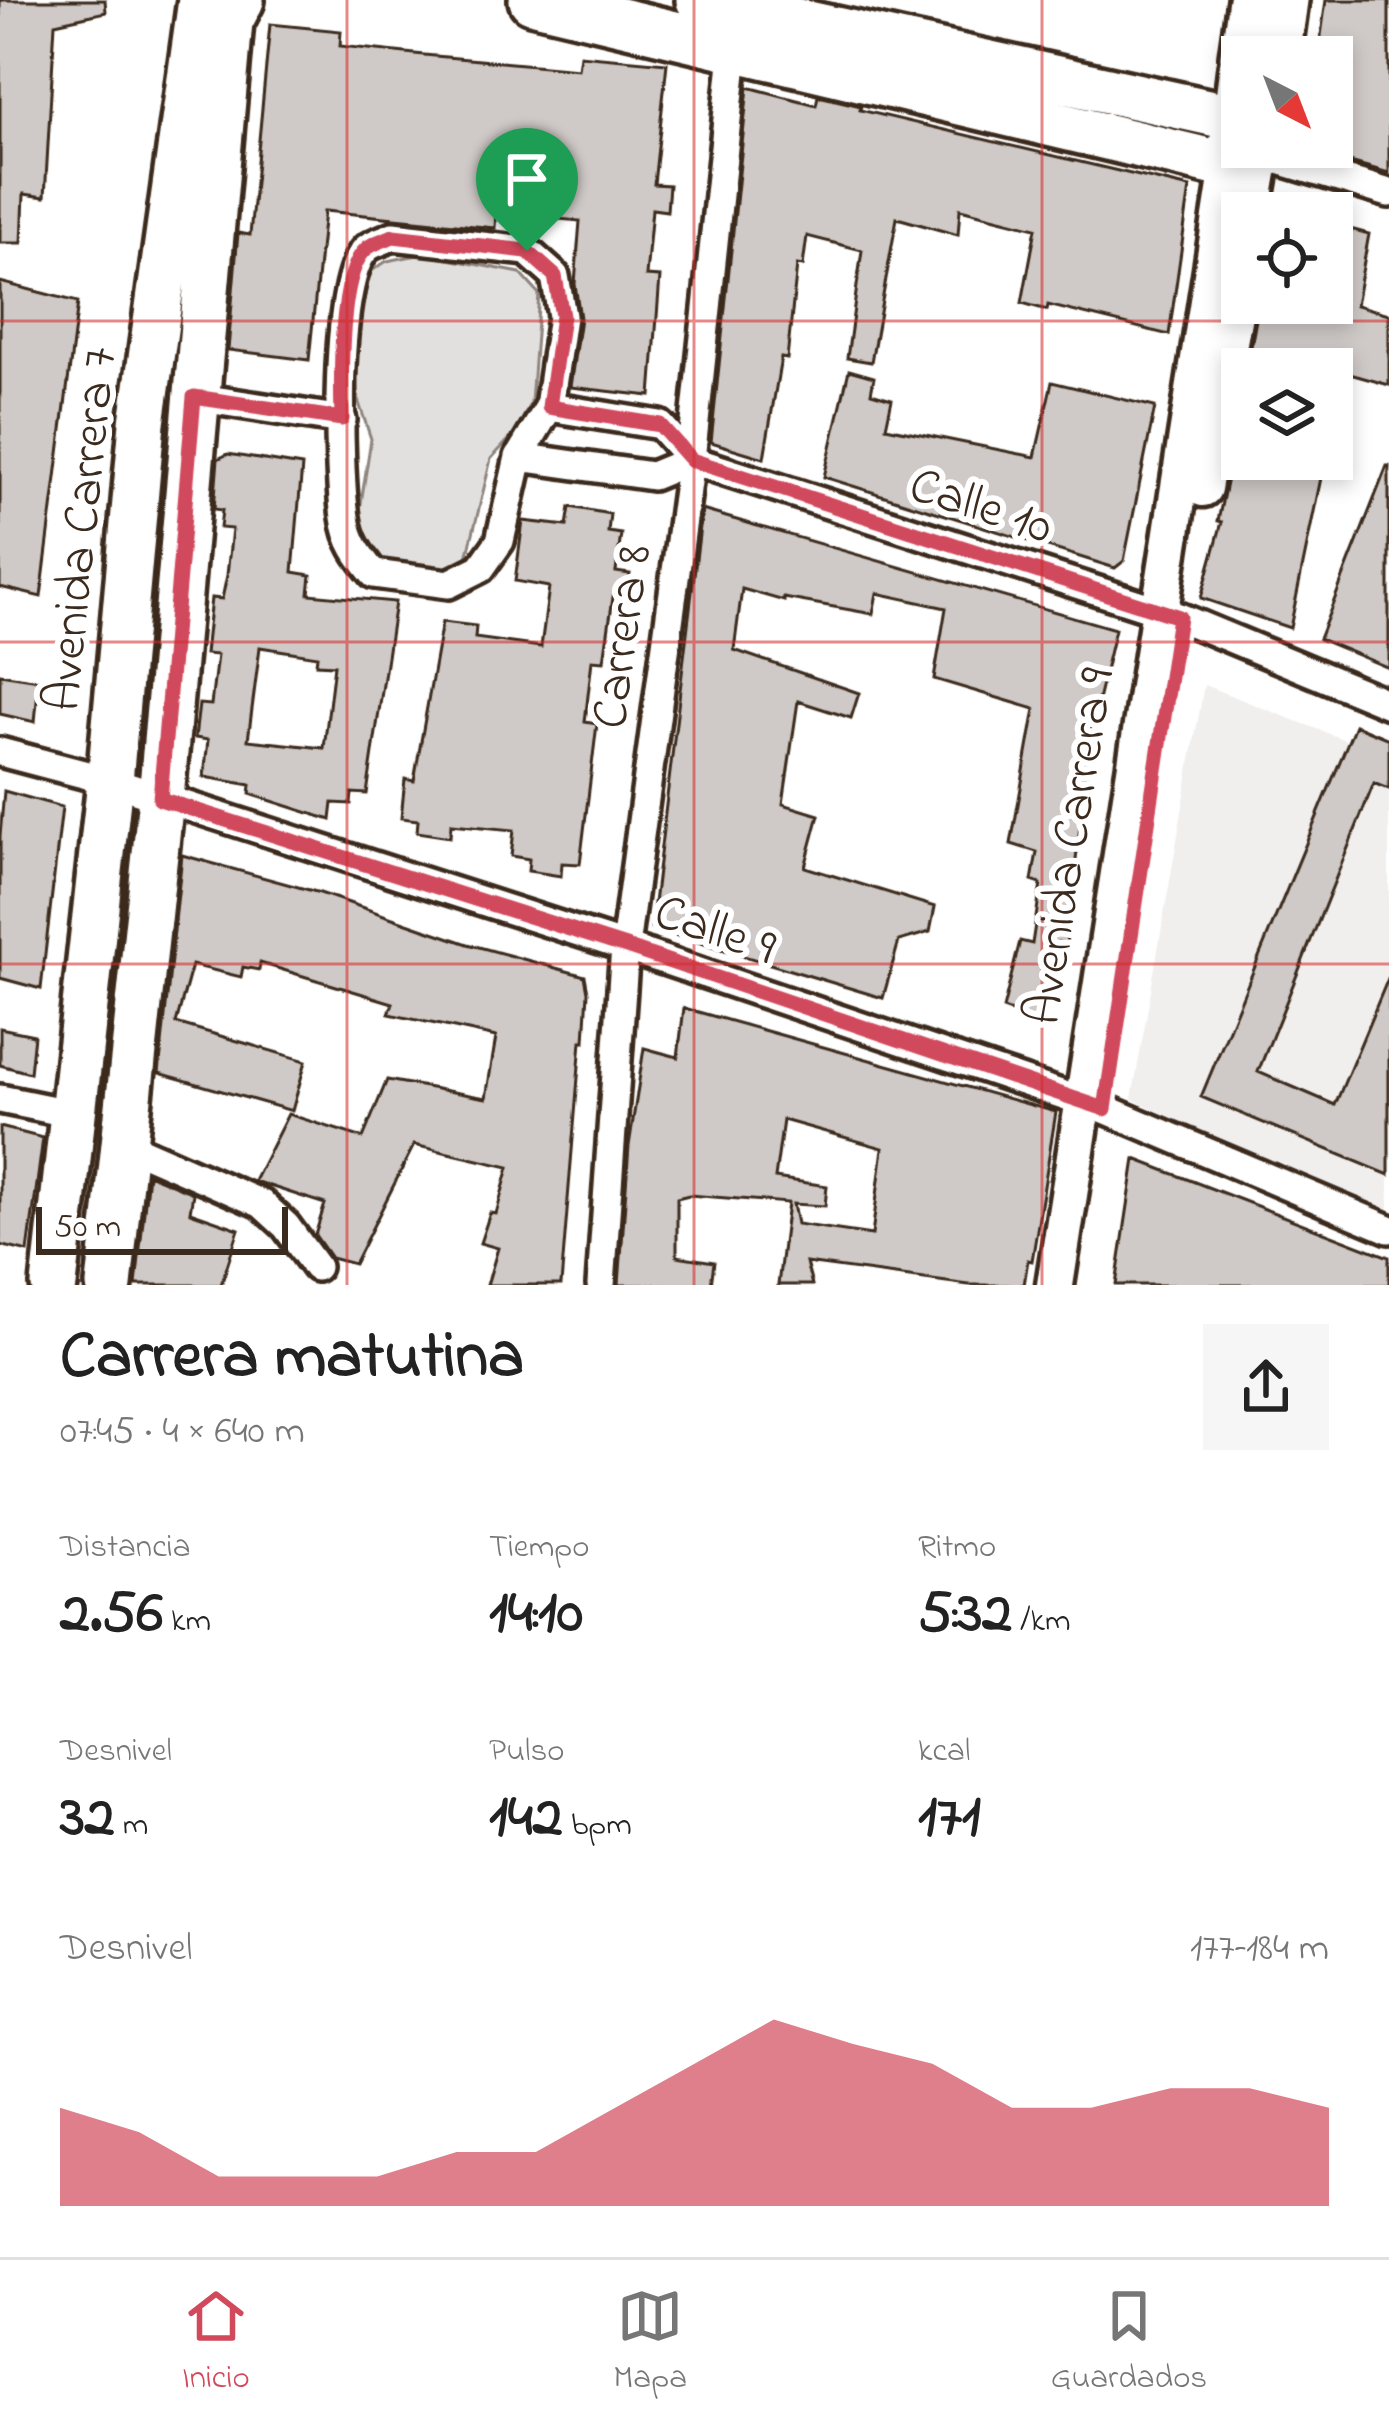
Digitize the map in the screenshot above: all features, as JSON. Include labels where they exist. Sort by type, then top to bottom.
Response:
[{"type":"main road","name":"Avenida Carrera 7","points":[[54,1285],[110,781],[142,423],[201,0]]},
{"type":"main road","name":"Avenida Carrera 7","points":[[110,1285],[160,799],[230,21],[241,0]]},
{"type":"main road","points":[[532,0],[728,14],[1221,136]]},
{"type":"main road","points":[[1246,36],[1251,0]]},
{"type":"main road","points":[[1280,36],[1286,0]]},
{"type":"street","name":"Carrera 8","points":[[601,1285],[626,947],[691,460],[728,14]]},
{"type":"street","name":"Avenida Carrera 9","points":[[1076,1285],[1095,1106],[1244,168]]},
{"type":"street","points":[[1317,168],[1389,194]]},
{"type":"street","points":[[393,236],[527,251],[555,276],[562,316],[549,407],[519,457],[500,542],[481,568],[449,584],[374,574],[354,551],[345,518],[342,419],[341,343],[353,272],[365,249],[393,236]]},
{"type":"street","name":"Avenida Carrera 9","points":[[1170,614],[1231,324]]},
{"type":"street","points":[[194,397],[342,419]]},
{"type":"street","name":"Calle 10","points":[[549,407],[660,425],[691,460],[1170,614],[1389,704]]},
{"type":"street","points":[[519,457],[652,476],[691,460]]},
{"type":"street","name":"Calle 9","points":[[0,752],[110,781],[626,947],[1095,1106],[1389,1229]]},
{"type":"street","points":[[0,1100],[73,1114]]},
{"type":"street","name":"Avenida Carrera 9","points":[[1055,1285],[1095,1106]]},
{"type":"street","points":[[125,1144],[262,1204],[286,1226],[316,1267]]},
{"type":"shaded area","points":[[423,254],[520,273],[539,294],[531,402],[516,432],[491,459],[467,558],[447,577],[371,565],[355,542],[371,439],[358,400],[354,345],[370,272],[387,261]]},
{"type":"shaded area","points":[[1204,685],[1389,757],[1389,1219],[1132,1099]]},
{"type":"building","points":[[0,0],[105,0],[106,12],[55,23],[45,197],[24,194],[22,243],[0,243]]},
{"type":"building","points":[[1326,0],[1389,0],[1389,173],[1353,163],[1353,36],[1321,36]]},
{"type":"building","points":[[270,24],[341,31],[340,46],[424,55],[578,69],[580,55],[667,63],[654,184],[669,185],[667,211],[652,209],[646,276],[660,277],[651,396],[570,387],[580,318],[575,284],[580,221],[496,213],[495,228],[324,211],[309,360],[228,350],[238,233],[250,235]]},
{"type":"building","points":[[748,87],[816,105],[818,96],[827,98],[861,106],[860,110],[1190,188],[1169,335],[1022,303],[1036,228],[960,209],[958,235],[897,218],[871,362],[847,358],[862,250],[807,236],[803,266],[797,265],[787,359],[781,358],[764,458],[711,442]]},
{"type":"building","points":[[1353,230],[1369,234],[1356,305],[1389,314],[1389,385],[1353,375],[1353,348],[1251,348],[1255,324],[1353,324]]},
{"type":"building","points":[[0,282],[78,302],[41,597],[0,587]]},
{"type":"building","points":[[849,370],[874,377],[871,393],[892,399],[886,427],[1035,457],[1052,382],[1155,407],[1124,561],[1115,568],[824,477]]},
{"type":"building","points":[[228,454],[302,466],[293,572],[311,575],[309,594],[395,602],[367,794],[352,793],[351,804],[333,803],[331,820],[250,794],[251,785],[204,777],[208,740],[195,738],[199,704],[211,705],[217,655],[205,654],[211,598],[222,599],[232,529],[220,528],[222,510],[214,509],[218,459]],"holes":[[[260,647],[317,656],[316,664],[334,665],[324,748],[248,740]]]},
{"type":"building","points":[[1389,466],[1389,668],[1319,639]]},
{"type":"building","points":[[1227,480],[1321,480],[1290,628],[1201,598],[1222,522],[1218,521]]},
{"type":"building","points":[[570,507],[610,514],[608,532],[621,534],[616,572],[630,574],[626,599],[613,597],[604,661],[592,660],[585,722],[597,724],[580,864],[562,863],[561,876],[528,871],[529,859],[511,856],[514,830],[451,824],[450,837],[417,832],[418,820],[401,818],[405,779],[414,781],[442,622],[476,626],[475,638],[541,647],[549,587],[515,581],[523,521],[567,526]]},
{"type":"building","points":[[702,510],[1115,629],[1092,726],[1066,944],[1058,942],[1036,1021],[1003,1009],[1020,941],[1032,944],[1041,884],[1032,881],[1037,852],[1011,844],[1035,709],[934,679],[946,608],[877,593],[873,614],[784,601],[742,589],[734,650],[859,693],[851,718],[798,701],[783,804],[819,815],[805,867],[935,907],[930,932],[899,941],[883,998],[651,928]]},
{"type":"building","points":[[0,674],[39,680],[35,722],[0,714]]},
{"type":"building","points":[[1355,725],[1389,739],[1389,789],[1374,783],[1258,1072],[1335,1105],[1389,976],[1389,1175],[1201,1097]]},
{"type":"building","points":[[4,791],[62,807],[41,989],[0,978]]},
{"type":"building","points":[[182,855],[585,976],[585,1041],[581,1041],[561,1285],[487,1285],[498,1248],[480,1243],[490,1213],[496,1214],[509,1167],[414,1145],[354,1264],[331,1258],[315,1235],[325,1204],[254,1181],[288,1114],[363,1138],[387,1080],[486,1098],[496,1037],[389,1014],[393,1003],[260,963],[259,970],[243,967],[241,977],[192,965],[176,1023],[306,1061],[292,1111],[159,1073]]},
{"type":"building","points":[[684,1008],[1056,1112],[1024,1285],[969,1285],[806,1263],[812,1285],[778,1285],[788,1203],[689,1195],[677,1198],[677,1256],[714,1262],[711,1285],[619,1285],[629,1146],[644,1048],[678,1057]],"holes":[[[783,1120],[883,1148],[872,1235],[797,1224],[793,1204],[825,1206],[827,1186],[775,1178]]]},
{"type":"building","points":[[0,1028],[34,1035],[30,1073],[0,1065]]},
{"type":"building","points":[[0,1127],[43,1138],[28,1252],[0,1245]]},
{"type":"building","points":[[1135,1159],[1389,1257],[1389,1285],[1116,1285]]},
{"type":"building","points":[[148,1174],[193,1193],[190,1212],[239,1229],[221,1285],[136,1285]]},
{"type":"route","points":[[393,236],[527,251],[555,276],[562,316],[549,407],[660,425],[691,460],[1179,617],[1105,1109],[626,947],[160,799],[194,397],[342,419],[341,343],[353,272],[365,249],[393,236]]}]
